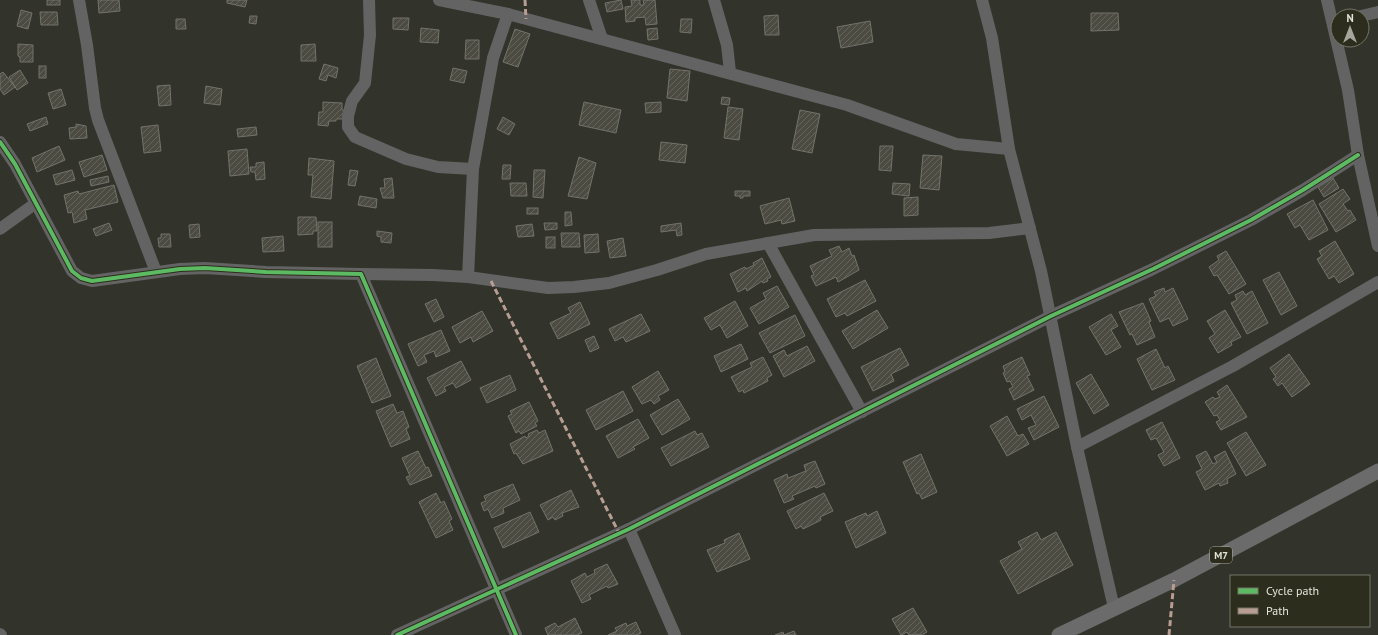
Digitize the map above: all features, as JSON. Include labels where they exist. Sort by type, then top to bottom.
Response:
[{"type":"main road","name":"M7","points":[[1061,635],[1093,618],[1174,580],[1378,471]]},
{"type":"main road","points":[[1084,635],[1093,618]]},
{"type":"street","points":[[78,0],[88,45],[95,108],[98,120],[156,272]]},
{"type":"street","points":[[369,0],[370,35],[365,83],[352,101],[348,116],[348,127],[350,132],[355,137],[406,159],[438,167],[473,169]]},
{"type":"street","points":[[439,0],[508,14],[730,72],[847,105],[956,144],[1009,149]]},
{"type":"street","points":[[589,0],[602,39]]},
{"type":"street","points":[[714,0],[727,45],[730,72]]},
{"type":"street","points":[[982,0],[992,38],[1009,149],[1051,316],[1077,447],[1114,608]]},
{"type":"street","points":[[468,277],[473,169],[493,58],[508,14]]},
{"type":"street","points":[[1341,48],[1358,155],[1378,246]]},
{"type":"street","points":[[0,142],[15,164],[72,271],[81,278],[92,281],[156,272],[205,268],[266,272],[468,277],[548,288],[574,288],[609,283],[657,270],[706,254],[814,235],[990,234],[1030,228]]},
{"type":"street","points":[[397,635],[629,529],[1051,316],[1153,269],[1251,220],[1303,190],[1358,155]]},
{"type":"street","points":[[0,229],[36,203]]},
{"type":"street","points":[[768,243],[862,412]]},
{"type":"street","points":[[361,274],[516,635]]},
{"type":"street","points":[[1077,447],[1233,366],[1378,282]]},
{"type":"street","points":[[629,529],[675,635]]},
{"type":"building","points":[[47,0],[60,0],[60,5],[47,5]]},
{"type":"building","points":[[98,0],[119,0],[120,11],[99,13]]},
{"type":"building","points":[[227,0],[247,0],[245,7],[227,3]]},
{"type":"building","points":[[621,0],[623,9],[607,12],[605,3]]},
{"type":"building","points":[[631,0],[640,0],[640,5],[644,5],[643,0],[655,0],[657,24],[646,25],[645,17],[635,18],[635,21],[626,22],[625,7],[632,6]]},
{"type":"building","points":[[21,10],[32,13],[28,29],[17,26]]},
{"type":"building","points":[[40,12],[57,12],[58,25],[41,25]]},
{"type":"building","points":[[1091,13],[1118,13],[1119,30],[1091,31]]},
{"type":"building","points":[[778,15],[779,35],[765,35],[764,16]]},
{"type":"building","points":[[250,16],[257,16],[256,24],[249,23]]},
{"type":"building","points":[[393,18],[409,18],[408,30],[393,29]]},
{"type":"building","points":[[176,19],[185,19],[186,29],[176,29]]},
{"type":"building","points":[[681,19],[692,19],[691,33],[680,32]]},
{"type":"building","points":[[870,21],[873,42],[841,48],[837,27]]},
{"type":"building","points":[[421,28],[439,30],[438,43],[420,42]]},
{"type":"building","points":[[657,28],[658,39],[648,40],[647,29]]},
{"type":"building","points":[[515,29],[530,34],[518,67],[503,62]]},
{"type":"building","points":[[466,40],[479,40],[479,59],[465,59]]},
{"type":"building","points":[[18,44],[33,45],[33,62],[20,62],[20,57],[18,56]]},
{"type":"building","points":[[315,44],[316,61],[301,61],[301,45]]},
{"type":"building","points":[[324,64],[338,68],[336,78],[328,75],[326,81],[319,79]]},
{"type":"building","points":[[39,66],[46,66],[46,78],[39,78]]},
{"type":"building","points":[[453,68],[467,71],[464,83],[450,80]]},
{"type":"building","points":[[670,69],[690,71],[687,101],[667,98]]},
{"type":"building","points":[[20,70],[28,83],[17,90],[9,77]]},
{"type":"building","points":[[3,72],[15,87],[4,95],[0,89],[0,74]]},
{"type":"building","points":[[170,85],[171,105],[159,106],[157,86]]},
{"type":"building","points":[[206,86],[222,89],[220,105],[204,103]]},
{"type":"building","points":[[61,89],[66,105],[53,109],[48,93]]},
{"type":"building","points":[[722,97],[730,98],[729,105],[721,104]]},
{"type":"building","points":[[323,102],[342,103],[342,110],[346,111],[345,119],[329,121],[328,126],[318,125],[319,112],[323,112]]},
{"type":"building","points":[[584,102],[621,110],[616,133],[579,125]]},
{"type":"building","points":[[661,102],[661,112],[646,113],[645,103]]},
{"type":"building","points":[[728,107],[743,109],[739,140],[724,138]]},
{"type":"building","points":[[800,110],[820,114],[812,153],[792,149]]},
{"type":"building","points":[[46,117],[48,124],[30,131],[27,124]]},
{"type":"building","points":[[503,117],[515,124],[509,135],[497,129]]},
{"type":"building","points":[[76,124],[86,126],[87,138],[70,139],[69,128],[76,127]]},
{"type":"building","points":[[158,125],[161,151],[144,153],[141,127]]},
{"type":"building","points":[[256,127],[257,135],[238,137],[237,129]]},
{"type":"building","points":[[661,142],[687,145],[685,163],[659,160]]},
{"type":"building","points":[[59,146],[65,160],[37,172],[32,158]]},
{"type":"building","points":[[880,146],[893,146],[891,171],[879,170]]},
{"type":"building","points":[[247,149],[249,174],[230,176],[228,151]]},
{"type":"building","points":[[102,155],[107,170],[84,177],[79,162]]},
{"type":"building","points":[[923,155],[942,156],[939,190],[920,188]]},
{"type":"building","points":[[579,157],[596,163],[587,199],[568,196]]},
{"type":"building","points":[[309,158],[334,161],[331,199],[311,197],[313,175],[308,175]]},
{"type":"building","points":[[264,162],[265,179],[256,180],[255,172],[251,172],[250,167],[256,167],[256,163]]},
{"type":"building","points":[[503,165],[511,165],[510,179],[502,179]]},
{"type":"building","points":[[72,170],[75,180],[56,185],[53,175]]},
{"type":"building","points":[[350,170],[358,171],[355,186],[348,185]]},
{"type":"building","points":[[534,170],[545,170],[543,198],[533,197]]},
{"type":"building","points":[[108,176],[109,182],[91,186],[90,180]]},
{"type":"building","points":[[392,178],[394,198],[383,198],[380,188],[385,188],[384,179]]},
{"type":"building","points":[[1333,178],[1339,188],[1324,197],[1318,187]]},
{"type":"building","points":[[510,183],[526,183],[527,196],[511,196]]},
{"type":"building","points":[[893,183],[910,184],[909,196],[892,194]]},
{"type":"building","points":[[114,185],[118,202],[85,210],[87,219],[74,223],[72,212],[68,213],[64,195],[78,191],[79,194]]},
{"type":"building","points":[[1343,189],[1350,199],[1343,204],[1348,211],[1350,210],[1356,220],[1336,232],[1319,204]]},
{"type":"building","points":[[735,191],[750,191],[750,196],[743,196],[743,198],[740,198],[740,196],[735,196]]},
{"type":"building","points":[[360,196],[377,199],[376,208],[358,205]]},
{"type":"building","points":[[918,197],[918,215],[904,216],[904,198]]},
{"type":"building","points":[[789,198],[795,221],[782,224],[781,220],[765,224],[760,206]]},
{"type":"building","points":[[1313,200],[1328,230],[1309,240],[1300,225],[1295,228],[1287,214]]},
{"type":"building","points":[[527,208],[538,208],[538,214],[527,214]]},
{"type":"building","points":[[565,212],[571,212],[572,225],[565,226]]},
{"type":"building","points":[[298,217],[316,217],[317,231],[313,231],[313,234],[298,235]]},
{"type":"building","points":[[318,222],[332,222],[332,247],[318,247]]},
{"type":"building","points":[[109,223],[112,230],[96,236],[93,229]]},
{"type":"building","points":[[544,223],[557,223],[557,229],[545,230]]},
{"type":"building","points":[[681,223],[682,235],[677,236],[676,230],[661,232],[661,226]]},
{"type":"building","points":[[199,224],[200,237],[190,238],[189,225]]},
{"type":"building","points":[[532,224],[534,236],[518,237],[516,226]]},
{"type":"building","points":[[377,231],[392,233],[391,243],[381,242],[381,237],[377,236]]},
{"type":"building","points":[[561,233],[579,233],[580,247],[562,247]]},
{"type":"building","points":[[161,234],[170,234],[171,247],[159,247],[158,238],[161,238]]},
{"type":"building","points":[[598,234],[599,252],[585,253],[584,235]]},
{"type":"building","points":[[283,236],[284,251],[263,252],[262,238]]},
{"type":"building","points":[[546,237],[555,237],[555,248],[546,248]]},
{"type":"building","points":[[623,238],[626,256],[610,258],[607,241]]},
{"type":"building","points":[[1335,241],[1354,274],[1339,283],[1334,276],[1329,279],[1317,259],[1322,256],[1319,251]]},
{"type":"building","points":[[839,246],[842,252],[849,248],[852,256],[854,255],[859,270],[838,282],[836,277],[816,286],[811,276],[814,275],[810,266],[832,256],[829,250]]},
{"type":"building","points":[[1226,251],[1246,284],[1229,294],[1217,275],[1214,276],[1209,267],[1219,260],[1217,256]]},
{"type":"building","points":[[762,258],[771,277],[767,279],[768,281],[763,283],[762,281],[747,291],[746,288],[738,292],[730,274],[745,267],[746,269],[754,265],[753,263]]},
{"type":"building","points":[[1279,272],[1297,306],[1281,315],[1263,280]]},
{"type":"building","points":[[865,280],[876,301],[847,316],[845,313],[836,317],[827,299]]},
{"type":"building","points":[[777,286],[789,307],[759,324],[750,308],[766,299],[763,293]]},
{"type":"building","points":[[1164,288],[1165,292],[1173,288],[1188,319],[1173,326],[1169,318],[1160,322],[1149,299],[1156,296],[1154,292]]},
{"type":"building","points":[[1243,291],[1245,295],[1252,291],[1268,323],[1247,334],[1231,303],[1237,300],[1235,295]]},
{"type":"building","points":[[436,299],[444,317],[434,322],[425,304]]},
{"type":"building","points":[[735,301],[748,326],[727,338],[720,325],[711,330],[704,318]]},
{"type":"building","points":[[580,302],[590,324],[558,339],[550,323],[571,313],[568,308]]},
{"type":"building","points":[[1143,303],[1151,321],[1149,322],[1155,337],[1137,345],[1132,334],[1130,335],[1119,312]]},
{"type":"building","points":[[877,310],[888,328],[853,349],[842,331]]},
{"type":"building","points":[[1225,310],[1241,337],[1231,342],[1232,345],[1218,353],[1209,338],[1215,334],[1207,321]]},
{"type":"building","points":[[482,311],[493,331],[473,342],[471,337],[460,343],[452,327]]},
{"type":"building","points":[[641,314],[650,331],[626,342],[623,337],[615,341],[609,329]]},
{"type":"building","points":[[1111,314],[1118,326],[1111,330],[1121,347],[1106,355],[1089,327]]},
{"type":"building","points":[[795,315],[805,336],[770,353],[759,333]]},
{"type":"building","points":[[441,330],[450,351],[436,357],[434,351],[424,355],[427,362],[418,366],[408,344]]},
{"type":"building","points":[[594,336],[599,348],[590,352],[585,340]]},
{"type":"building","points":[[741,344],[748,359],[721,372],[714,356]]},
{"type":"building","points":[[807,346],[815,361],[784,377],[773,356],[784,350],[787,356]]},
{"type":"building","points":[[900,348],[909,365],[891,374],[894,381],[873,391],[861,367]]},
{"type":"building","points":[[1156,349],[1165,368],[1168,366],[1175,380],[1152,390],[1137,359]]},
{"type":"building","points":[[1289,354],[1310,384],[1292,397],[1282,383],[1278,386],[1273,379],[1276,377],[1270,368]]},
{"type":"building","points":[[763,357],[772,375],[767,378],[768,381],[744,393],[743,390],[739,392],[731,377],[752,367],[750,363]]},
{"type":"building","points":[[1022,357],[1030,375],[1027,376],[1034,390],[1014,400],[1009,389],[1013,387],[1010,381],[1007,382],[1003,373],[1005,372],[1003,366]]},
{"type":"building","points":[[376,358],[391,396],[372,403],[357,366]]},
{"type":"building","points":[[461,361],[471,380],[456,388],[453,383],[444,387],[446,391],[436,396],[427,378]]},
{"type":"building","points":[[658,371],[669,390],[658,396],[660,400],[654,404],[651,400],[642,404],[632,387]]},
{"type":"building","points":[[1091,374],[1109,405],[1094,414],[1076,383]]},
{"type":"building","points":[[510,375],[516,390],[487,403],[480,388]]},
{"type":"building","points":[[1227,385],[1247,417],[1221,430],[1216,422],[1220,420],[1217,415],[1214,416],[1205,402],[1213,397],[1215,399],[1220,397],[1217,392]]},
{"type":"building","points":[[623,391],[633,411],[596,430],[586,410]]},
{"type":"building","points":[[1044,396],[1059,427],[1034,440],[1028,428],[1036,425],[1031,415],[1022,420],[1017,409]]},
{"type":"building","points":[[678,399],[690,419],[662,435],[650,415]]},
{"type":"building","points":[[529,402],[538,421],[535,423],[537,426],[521,434],[519,431],[516,433],[508,416],[512,414],[510,411]]},
{"type":"building","points":[[393,404],[397,413],[403,411],[409,427],[406,429],[410,439],[391,447],[376,411]]},
{"type":"building","points":[[1007,416],[1018,436],[1023,434],[1029,444],[1007,456],[990,426]]},
{"type":"building","points":[[638,419],[649,438],[633,447],[635,449],[618,458],[606,436]]},
{"type":"building","points":[[1162,422],[1180,458],[1164,466],[1158,455],[1164,452],[1156,438],[1151,440],[1146,430]]},
{"type":"building","points":[[537,430],[539,433],[545,430],[553,451],[523,464],[516,453],[514,454],[510,444],[525,436],[526,438],[529,436],[528,434]]},
{"type":"building","points":[[695,431],[697,435],[702,433],[709,447],[671,466],[661,448]]},
{"type":"building","points":[[1246,432],[1266,465],[1246,476],[1227,443]]},
{"type":"building","points":[[418,451],[426,468],[428,467],[432,476],[410,485],[406,477],[410,476],[402,458]]},
{"type":"building","points":[[1206,451],[1213,464],[1217,462],[1214,457],[1225,451],[1236,474],[1227,479],[1228,483],[1220,486],[1219,483],[1205,490],[1196,472],[1202,469],[1196,456]]},
{"type":"building","points":[[921,454],[937,492],[922,499],[919,493],[917,494],[903,462]]},
{"type":"building","points":[[815,461],[825,484],[816,488],[815,486],[792,496],[794,499],[784,503],[774,480],[787,474],[788,478],[806,471],[804,465]]},
{"type":"building","points":[[513,484],[520,500],[503,508],[504,513],[492,518],[488,509],[484,511],[481,503],[486,501],[484,496]]},
{"type":"building","points":[[571,490],[579,507],[562,513],[563,516],[555,520],[553,517],[548,520],[540,505]]},
{"type":"building","points":[[436,493],[441,503],[444,501],[452,519],[449,521],[453,530],[436,538],[419,502]]},
{"type":"building","points":[[824,493],[833,511],[820,517],[821,520],[803,529],[801,526],[796,529],[787,511]]},
{"type":"building","points":[[877,511],[886,533],[856,548],[845,522],[866,513],[867,516]]},
{"type":"building","points":[[530,512],[539,532],[503,548],[494,528]]},
{"type":"building","points":[[1037,532],[1041,540],[1056,532],[1073,565],[1018,594],[1000,561],[1022,549],[1018,542]]},
{"type":"building","points":[[739,533],[750,559],[717,572],[707,550],[725,543],[724,540]]},
{"type":"building","points":[[607,564],[618,584],[608,588],[607,586],[589,595],[591,599],[582,603],[571,581],[585,573],[587,577],[595,573],[594,570]]},
{"type":"building","points":[[913,608],[927,632],[922,635],[909,635],[907,632],[901,635],[892,619]]},
{"type":"building","points":[[575,618],[582,633],[577,635],[548,635],[545,628],[555,623],[558,627]]},
{"type":"building","points":[[636,622],[641,633],[637,635],[608,635],[617,631],[615,628],[626,623],[627,626]]},
{"type":"building","points":[[794,631],[796,635],[784,635]]},
{"type":"building","points":[[783,632],[784,635],[775,635]]},
{"type":"marked path","points":[[525,0],[526,19]]},
{"type":"marked path","points":[[491,281],[619,533]]},
{"type":"marked path","points":[[1169,635],[1174,580]]},
{"type":"cycle path","points":[[0,142],[15,164],[72,271],[81,278],[92,281],[180,269],[205,268],[266,272],[361,274],[516,635]]},
{"type":"cycle path","points":[[397,635],[629,529],[1051,316],[1153,269],[1251,220],[1303,190],[1358,155]]}]
